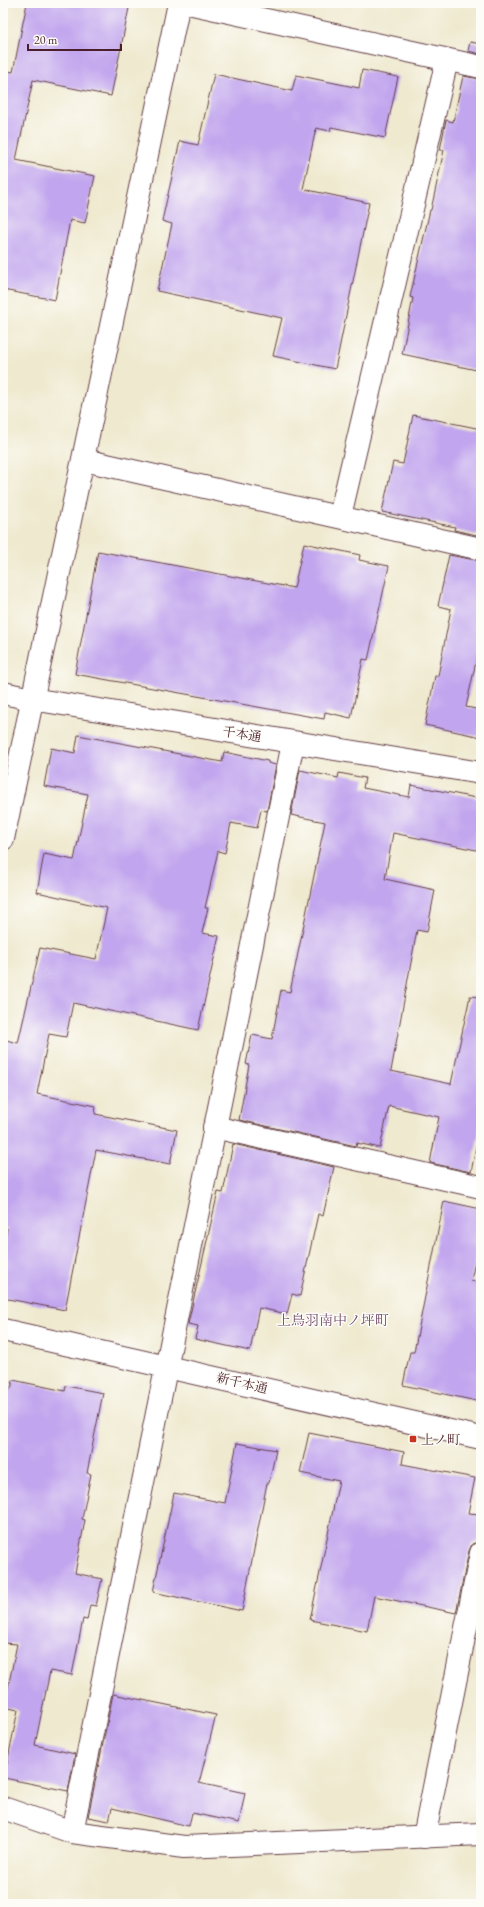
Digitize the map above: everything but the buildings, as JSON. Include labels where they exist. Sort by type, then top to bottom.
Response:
[{"type":"street","points":[[3,839],[179,3]]},
{"type":"street","points":[[188,3],[481,67]]},
{"type":"street","points":[[340,516],[447,60]]},
{"type":"street","points":[[84,460],[340,516],[481,549]]},
{"type":"street","name":"千本通","points":[[3,693],[32,700],[481,773]]},
{"type":"street","points":[[72,1832],[165,1366],[293,743]]},
{"type":"street","points":[[214,1127],[481,1187]]},
{"type":"street","name":"新千本通","points":[[3,1330],[481,1438]]},
{"type":"street","points":[[424,1837],[481,1553]]},
{"type":"street","points":[[3,1808],[72,1832],[184,1847],[481,1834]]},
{"type":"place","name":"上ノ町","points":[[413,1439]]},
{"type":"district","name":"上鳥羽南中ノ坪町","points":[[333,1320]]}]
